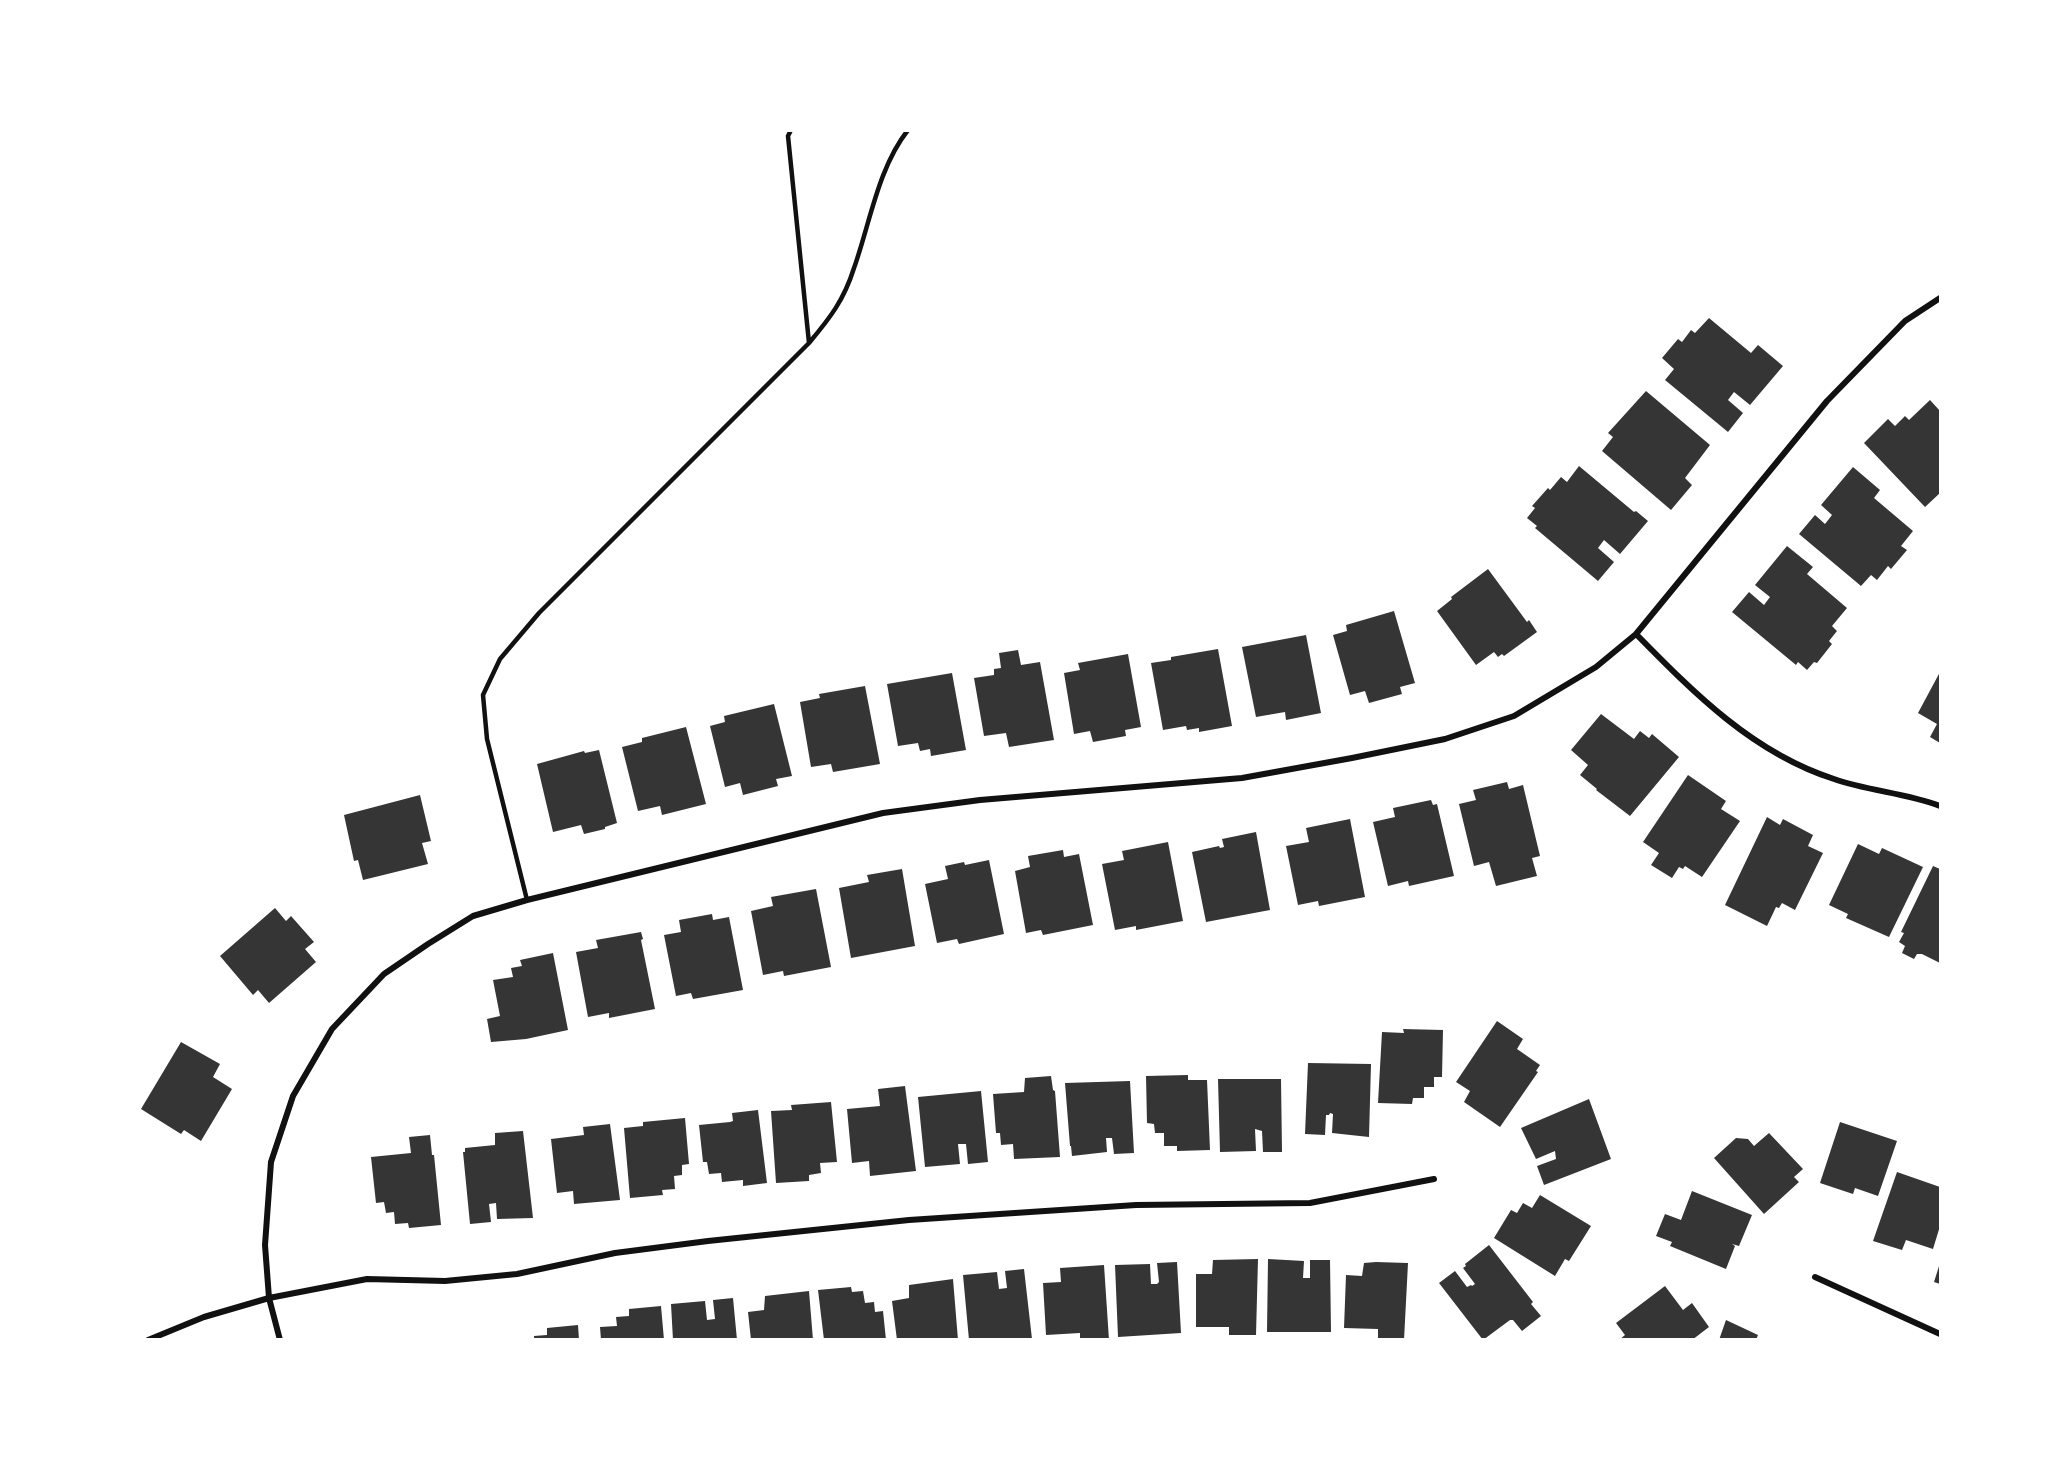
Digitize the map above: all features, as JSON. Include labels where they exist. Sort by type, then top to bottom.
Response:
[{"type":"street","points":[[280,1340],[269,1298],[265,1245],[271,1162],[293,1096],[332,1029],[384,974],[428,944],[473,916],[527,900],[883,813],[980,800],[1242,778],[1445,739],[1514,716],[1596,667],[1636,634],[1827,401],[1905,321],[1941,298]]},
{"type":"street","points":[[1636,634],[1689,688],[1744,734],[1780,757],[1833,779],[1941,806]]},
{"type":"street","points":[[148,1340],[204,1317],[269,1298],[367,1279],[445,1281],[518,1274],[615,1253],[861,1225],[1136,1205],[1310,1203],[1434,1179]]},
{"type":"street","points":[[1815,1277],[1907,1321],[1941,1334]]},
{"type":"lane","points":[[790,130],[788,136],[809,343]]},
{"type":"lane","points":[[527,900],[487,739],[483,695],[500,659],[539,613],[809,343],[837,309],[854,270],[877,194],[898,144],[908,130]]},
{"type":"building","points":[[1709,318],[1751,353],[1758,345],[1783,366],[1750,405],[1734,392],[1728,400],[1743,413],[1728,432],[1665,380],[1674,369],[1662,358],[1678,339],[1682,342],[1691,330],[1695,333]]},
{"type":"building","points":[[1646,391],[1710,445],[1685,478],[1692,485],[1671,510],[1602,451],[1613,437],[1608,433]]},
{"type":"building","points":[[1930,400],[1940,411],[1940,493],[1925,507],[1864,443],[1888,419],[1895,426],[1905,416],[1909,420]]},
{"type":"building","points":[[1579,466],[1648,521],[1620,554],[1604,540],[1598,548],[1614,562],[1598,581],[1535,528],[1537,526],[1527,518],[1535,508],[1532,506],[1548,488],[1550,490],[1561,477],[1567,482]]},
{"type":"building","points":[[1853,467],[1880,490],[1874,498],[1913,531],[1901,546],[1907,550],[1891,569],[1888,566],[1877,580],[1871,575],[1861,586],[1799,534],[1815,515],[1825,524],[1832,515],[1821,505]]},
{"type":"building","points":[[1787,546],[1813,567],[1807,574],[1847,608],[1832,626],[1837,631],[1829,641],[1832,644],[1817,663],[1814,662],[1807,670],[1798,662],[1796,665],[1732,612],[1749,592],[1764,605],[1770,597],[1755,585]]},
{"type":"building","points":[[1488,569],[1537,632],[1504,656],[1502,654],[1498,657],[1494,652],[1476,665],[1437,611],[1452,599],[1451,597]]},
{"type":"building","points":[[1394,611],[1415,683],[1400,687],[1402,694],[1369,703],[1365,691],[1350,695],[1333,635],[1347,631],[1346,625]]},
{"type":"building","points":[[1306,635],[1321,713],[1286,720],[1285,712],[1256,717],[1242,647]]},
{"type":"building","points":[[1218,649],[1232,726],[1199,732],[1199,728],[1187,730],[1186,726],[1163,730],[1151,663]]},
{"type":"building","points":[[1018,650],[1021,665],[1040,662],[1054,740],[1009,747],[1006,733],[984,736],[974,678],[994,675],[994,669],[1001,668],[999,653]]},
{"type":"building","points":[[1128,654],[1141,727],[1125,730],[1126,736],[1093,742],[1090,731],[1074,734],[1064,673],[1080,670],[1078,663]]},
{"type":"building","points":[[1940,672],[1940,743],[1930,737],[1937,724],[1918,713]]},
{"type":"building","points":[[952,673],[966,750],[931,756],[930,749],[920,751],[918,743],[898,746],[887,684]]},
{"type":"building","points":[[865,686],[880,764],[833,772],[831,764],[811,767],[800,702],[820,698],[819,694]]},
{"type":"building","points":[[774,704],[792,776],[776,779],[778,786],[743,795],[740,783],[725,787],[710,726],[725,722],[724,716]]},
{"type":"building","points":[[1601,714],[1634,739],[1640,731],[1649,738],[1652,734],[1679,757],[1630,816],[1580,775],[1588,765],[1571,750]]},
{"type":"building","points":[[686,727],[706,804],[662,815],[660,806],[638,811],[622,747],[642,742],[642,738]]},
{"type":"building","points":[[599,750],[617,823],[605,829],[584,834],[581,825],[553,832],[537,764],[584,751],[585,753]]},
{"type":"building","points":[[1688,775],[1726,801],[1721,809],[1740,821],[1702,877],[1685,866],[1683,869],[1679,867],[1672,878],[1651,865],[1659,853],[1643,842]]},
{"type":"building","points":[[1507,782],[1509,789],[1523,785],[1540,856],[1532,858],[1537,876],[1496,886],[1489,862],[1474,866],[1459,804],[1476,800],[1473,790]]},
{"type":"building","points":[[420,795],[431,841],[422,843],[428,864],[363,880],[358,860],[354,861],[344,815]]},
{"type":"building","points":[[1431,800],[1433,805],[1437,804],[1454,876],[1409,886],[1408,881],[1388,886],[1373,822],[1395,817],[1393,808]]},
{"type":"building","points":[[1767,817],[1780,825],[1783,819],[1813,835],[1808,846],[1823,853],[1795,910],[1782,903],[1779,908],[1776,907],[1767,926],[1725,905]]},
{"type":"building","points":[[1350,819],[1365,897],[1319,906],[1318,901],[1298,905],[1286,846],[1309,842],[1306,828]]},
{"type":"building","points":[[1256,832],[1270,910],[1206,922],[1192,852],[1224,847],[1222,839]]},
{"type":"building","points":[[1168,842],[1183,921],[1136,930],[1136,926],[1115,930],[1102,864],[1124,860],[1122,851]]},
{"type":"building","points":[[1858,844],[1879,854],[1882,848],[1923,867],[1889,937],[1846,918],[1848,914],[1829,905]]},
{"type":"building","points":[[1063,850],[1064,857],[1079,854],[1093,925],[1043,935],[1041,930],[1026,933],[1015,871],[1030,867],[1028,856]]},
{"type":"building","points":[[989,860],[1004,934],[959,944],[957,939],[937,943],[925,884],[948,879],[945,866]]},
{"type":"building","points":[[1933,866],[1940,869],[1940,963],[1922,954],[1917,954],[1914,959],[1902,953],[1905,946],[1899,942],[1904,933],[1901,932]]},
{"type":"building","points":[[902,869],[915,946],[851,958],[839,888],[869,882],[867,875]]},
{"type":"building","points":[[816,889],[831,967],[784,976],[783,971],[763,975],[751,911],[773,906],[771,897]]},
{"type":"building","points":[[275,908],[286,921],[291,916],[314,942],[305,949],[316,962],[269,1003],[258,990],[253,995],[220,956]]},
{"type":"building","points":[[712,914],[713,920],[729,917],[743,990],[693,999],[691,993],[676,996],[664,935],[681,932],[679,920]]},
{"type":"building","points":[[641,932],[655,1009],[609,1018],[609,1013],[588,1017],[576,952],[598,948],[596,940]]},
{"type":"building","points":[[553,953],[568,1030],[526,1039],[491,1042],[487,1019],[500,1016],[493,980],[513,977],[511,968],[522,966],[520,960]]},
{"type":"building","points":[[1497,1021],[1523,1039],[1517,1049],[1540,1065],[1536,1071],[1538,1072],[1500,1127],[1464,1102],[1470,1091],[1456,1082]]},
{"type":"building","points":[[1403,1029],[1443,1030],[1442,1077],[1434,1077],[1434,1087],[1424,1087],[1424,1098],[1413,1098],[1412,1104],[1378,1103],[1382,1032],[1404,1033]]},
{"type":"building","points":[[181,1042],[220,1064],[213,1077],[232,1089],[201,1141],[184,1130],[181,1134],[141,1109]]},
{"type":"building","points":[[1308,1063],[1371,1064],[1369,1137],[1332,1133],[1333,1114],[1330,1113],[1326,1115],[1325,1135],[1305,1134]]},
{"type":"building","points":[[1188,1075],[1188,1080],[1207,1080],[1210,1150],[1177,1151],[1177,1146],[1164,1146],[1164,1133],[1155,1133],[1154,1124],[1147,1123],[1146,1076]]},
{"type":"building","points":[[1051,1076],[1055,1091],[1060,1157],[1014,1159],[1013,1144],[1001,1145],[1000,1133],[996,1133],[993,1094],[1024,1092],[1025,1078]]},
{"type":"building","points":[[1218,1079],[1281,1079],[1282,1152],[1263,1152],[1262,1131],[1255,1129],[1256,1151],[1220,1152]]},
{"type":"building","points":[[1130,1081],[1134,1153],[1114,1154],[1112,1138],[1106,1138],[1107,1152],[1072,1156],[1065,1083]]},
{"type":"building","points":[[905,1086],[916,1171],[870,1176],[869,1161],[852,1163],[847,1109],[880,1106],[878,1089]]},
{"type":"building","points":[[981,1091],[988,1162],[968,1164],[966,1144],[958,1144],[960,1164],[925,1167],[918,1097]]},
{"type":"building","points":[[1589,1099],[1611,1159],[1544,1185],[1537,1166],[1556,1159],[1555,1151],[1536,1159],[1521,1128]]},
{"type":"building","points":[[831,1102],[837,1162],[820,1163],[821,1173],[809,1175],[809,1181],[776,1183],[771,1111],[792,1110],[791,1105]]},
{"type":"building","points":[[758,1110],[767,1183],[743,1186],[743,1180],[722,1182],[721,1173],[709,1174],[707,1162],[703,1162],[699,1125],[730,1122],[733,1121],[732,1113]]},
{"type":"building","points":[[685,1118],[689,1164],[682,1165],[682,1175],[674,1176],[675,1189],[662,1190],[663,1195],[630,1198],[624,1128],[643,1126],[643,1122]]},
{"type":"building","points":[[1840,1122],[1897,1141],[1878,1196],[1855,1188],[1853,1194],[1820,1183]]},
{"type":"building","points":[[610,1124],[620,1200],[574,1204],[573,1191],[557,1193],[551,1139],[584,1135],[583,1127]]},
{"type":"building","points":[[523,1131],[533,1218],[497,1219],[496,1203],[489,1204],[491,1222],[470,1224],[463,1152],[465,1148],[495,1145],[495,1133]]},
{"type":"building","points":[[1769,1133],[1803,1169],[1794,1177],[1799,1182],[1764,1214],[1714,1158],[1736,1138],[1748,1139],[1754,1146]]},
{"type":"building","points":[[430,1135],[441,1225],[409,1228],[408,1223],[395,1224],[394,1212],[386,1213],[384,1202],[376,1203],[371,1157],[411,1153],[409,1137]]},
{"type":"building","points":[[1897,1172],[1940,1187],[1940,1226],[1933,1249],[1906,1240],[1902,1250],[1873,1241]]},
{"type":"building","points":[[1692,1191],[1752,1215],[1739,1246],[1732,1244],[1735,1246],[1726,1269],[1670,1246],[1672,1242],[1656,1236],[1665,1214],[1681,1220]]},
{"type":"building","points":[[1540,1195],[1591,1226],[1569,1261],[1565,1259],[1555,1276],[1494,1238],[1511,1210],[1517,1213],[1523,1203],[1532,1208]]},
{"type":"building","points":[[1489,1245],[1533,1302],[1531,1304],[1541,1316],[1522,1331],[1513,1320],[1510,1320],[1483,1340],[1439,1283],[1455,1271],[1467,1287],[1475,1284],[1463,1268]]},
{"type":"building","points":[[1258,1259],[1256,1335],[1229,1335],[1229,1327],[1196,1327],[1196,1274],[1212,1274],[1213,1260]]},
{"type":"building","points":[[1268,1259],[1304,1261],[1303,1278],[1310,1278],[1310,1260],[1330,1260],[1331,1332],[1267,1332]]},
{"type":"building","points":[[1177,1262],[1181,1333],[1118,1337],[1115,1265],[1150,1264],[1151,1284],[1157,1284],[1159,1282],[1157,1263]]},
{"type":"building","points":[[1364,1263],[1408,1263],[1404,1340],[1378,1340],[1378,1329],[1344,1328],[1346,1275],[1362,1276]]},
{"type":"building","points":[[1940,1263],[1940,1284],[1934,1282]]},
{"type":"building","points":[[1104,1265],[1109,1340],[1080,1340],[1080,1333],[1046,1335],[1043,1283],[1061,1282],[1060,1268]]},
{"type":"building","points":[[1024,1269],[1032,1339],[969,1340],[963,1275],[997,1272],[999,1289],[1007,1288],[1005,1271]]},
{"type":"building","points":[[953,1279],[958,1340],[897,1340],[892,1301],[909,1298],[909,1285]]},
{"type":"building","points":[[1665,1286],[1683,1310],[1692,1303],[1709,1327],[1692,1340],[1619,1340],[1625,1335],[1616,1323]]},
{"type":"building","points":[[851,1287],[852,1292],[863,1291],[865,1303],[874,1302],[875,1312],[883,1311],[886,1340],[824,1340],[818,1290]]},
{"type":"building","points":[[809,1291],[813,1340],[751,1340],[748,1312],[764,1310],[765,1296]]},
{"type":"building","points":[[733,1298],[737,1340],[673,1340],[671,1304],[705,1301],[707,1320],[715,1319],[713,1300]]},
{"type":"building","points":[[661,1306],[664,1340],[601,1340],[600,1327],[617,1326],[616,1317],[629,1316],[629,1309]]},
{"type":"building","points":[[1726,1320],[1758,1335],[1756,1340],[1719,1340]]},
{"type":"building","points":[[578,1325],[579,1340],[534,1340],[534,1336],[547,1335],[547,1328]]}]
